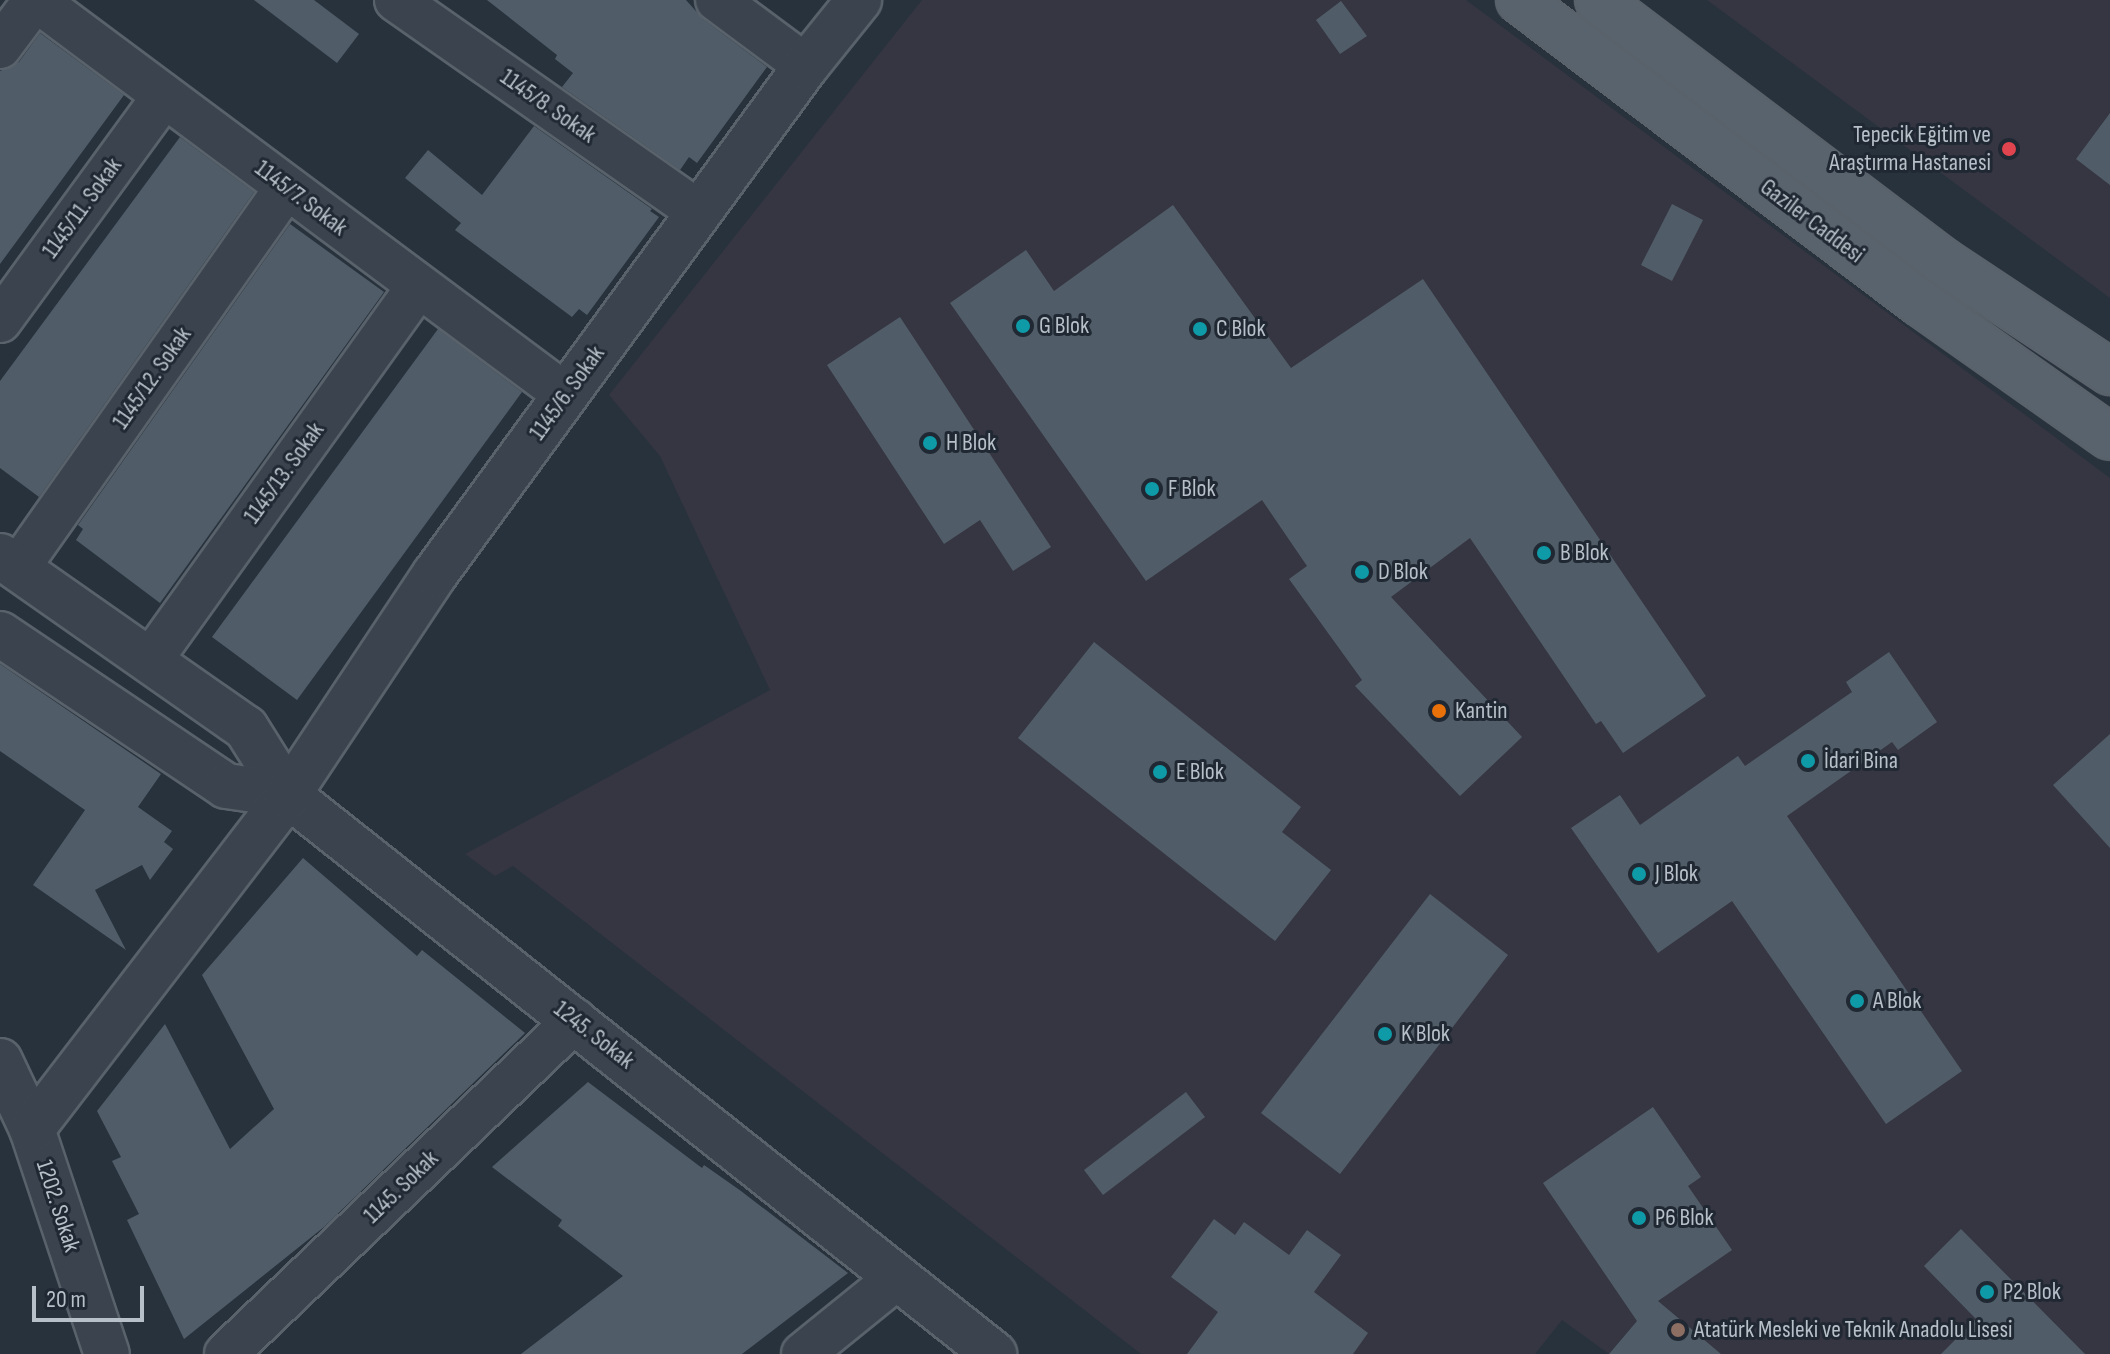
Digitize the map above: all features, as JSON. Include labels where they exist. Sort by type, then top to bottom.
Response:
[{"type":"main road","name":"Gaziler Caddesi","points":[[1519,0],[1920,303],[2110,437]]},
{"type":"main road","name":"Gaziler Caddesi","points":[[1598,0],[1943,261],[2110,372]]},
{"type":"street","points":[[0,47],[35,0]]},
{"type":"street","name":"1145/7. Sokak","points":[[35,0],[566,395]]},
{"type":"street","name":"1145/8. Sokak","points":[[396,0],[699,212]]},
{"type":"street","points":[[717,0],[806,66]]},
{"type":"street","name":"1145/6. Sokak","points":[[32,1129],[288,795],[435,574],[806,66],[859,0]]},
{"type":"street","name":"1145/11. Sokak","points":[[0,321],[164,96]]},
{"type":"street","name":"1145/12. Sokak","points":[[9,562],[287,187]]},
{"type":"street","name":"1145/13. Sokak","points":[[150,661],[418,286]]},
{"type":"street","points":[[9,562],[246,728],[288,795]]},
{"type":"street","points":[[0,634],[226,786],[288,795]]},
{"type":"street","name":"1245. Sokak","points":[[288,795],[994,1354]]},
{"type":"street","name":"1145. Sokak","points":[[226,1354],[575,1020]]},
{"type":"street","name":"1202. Sokak","points":[[0,1061],[32,1129],[107,1354]]},
{"type":"street","points":[[803,1354],[898,1277]]},
{"type":"shaded area","points":[[922,0],[1466,0],[2110,478],[2110,1354],[1721,1354],[1636,1322],[1609,1354],[1562,1320],[1535,1354],[1141,1354],[513,866],[495,876],[465,854],[770,690],[660,456],[609,395]]},
{"type":"shaded area","name":"Tepecik Eğitim ve Araştırma Hastanesi","points":[[1707,0],[2110,0],[2110,298]]},
{"type":"building","points":[[254,0],[314,0],[359,34],[337,63]]},
{"type":"building","points":[[487,0],[686,0],[703,19],[767,67],[697,163],[689,157],[680,170],[562,87],[573,73],[555,59],[557,55]]},
{"type":"building","points":[[1341,1],[1367,36],[1340,54],[1316,20]]},
{"type":"building","points":[[40,33],[124,95],[0,264],[0,71],[19,62]]},
{"type":"building","points":[[2110,113],[2110,185],[2076,159]]},
{"type":"building","points":[[534,126],[659,217],[587,315],[579,309],[572,317],[455,230],[461,223],[405,178],[428,150],[482,195]]},
{"type":"building","points":[[180,137],[254,192],[39,497],[0,468],[0,381]]},
{"type":"building","points":[[1672,204],[1703,220],[1672,281],[1641,265]]},
{"type":"building","points":[[1173,205],[1291,368],[1423,279],[1706,696],[1623,753],[1601,721],[1596,724],[1470,538],[1391,597],[1522,737],[1460,796],[1355,686],[1362,680],[1289,579],[1307,566],[1262,500],[1146,581],[950,303],[1026,250],[1054,291]]},
{"type":"building","points":[[290,224],[384,292],[160,603],[76,540],[83,529],[78,525]]},
{"type":"building","name":"H Blok","points":[[900,317],[1051,547],[1013,571],[980,520],[944,544],[827,365]]},
{"type":"building","points":[[438,329],[522,392],[297,700],[212,637]]},
{"type":"building","name":"E Blok","points":[[1094,642],[1301,807],[1282,832],[1331,870],[1275,941],[1018,738]]},
{"type":"building","points":[[1889,652],[1937,722],[1898,750],[1892,742],[1787,816],[1962,1071],[1886,1124],[1732,901],[1658,953],[1571,828],[1620,795],[1640,825],[1738,756],[1745,766],[1852,692],[1846,682]]},
{"type":"building","points":[[0,664],[161,774],[138,807],[172,831],[164,842],[173,849],[150,880],[142,865],[95,890],[126,950],[33,885],[85,810],[0,751]]},
{"type":"building","points":[[2110,734],[2110,848],[2053,785]]},
{"type":"building","points":[[303,858],[417,956],[422,950],[525,1033],[324,1227],[184,1339],[127,1220],[139,1214],[112,1161],[121,1157],[97,1111],[165,1024],[230,1149],[274,1109],[202,975]]},
{"type":"building","name":"K Blok","points":[[1430,894],[1508,955],[1340,1174],[1261,1113]]},
{"type":"building","points":[[588,1082],[702,1168],[704,1165],[741,1191],[848,1273],[742,1354],[521,1354],[623,1276],[558,1226],[562,1220],[492,1167]]},
{"type":"building","points":[[1186,1092],[1205,1117],[1103,1195],[1084,1170]]},
{"type":"building","name":"P6 Blok","points":[[1653,1107],[1701,1177],[1688,1186],[1732,1250],[1658,1301],[1721,1354],[1609,1354],[1637,1321],[1543,1183]]},
{"type":"building","points":[[1214,1219],[1235,1235],[1244,1222],[1289,1255],[1307,1230],[1341,1255],[1314,1292],[1368,1333],[1353,1354],[1187,1354],[1218,1312],[1171,1277]]},
{"type":"building","name":"P2 Blok","points":[[1961,1229],[2085,1354],[1941,1354],[1976,1319],[1924,1266]]},
{"type":"place","name":"Tepecik Eğitim ve Araştırma Hastanesi","points":[[2009,149]]},
{"type":"place","name":"G Blok","points":[[1023,326]]},
{"type":"place","name":"C Blok","points":[[1200,329]]},
{"type":"place","name":"H Blok","points":[[930,443]]},
{"type":"place","name":"F Blok","points":[[1152,489]]},
{"type":"place","name":"B Blok","points":[[1544,553]]},
{"type":"place","name":"D Blok","points":[[1362,572]]},
{"type":"place","name":"Kantin","points":[[1439,711]]},
{"type":"place","name":"İdari Bina","points":[[1808,761]]},
{"type":"place","name":"E Blok","points":[[1160,772]]},
{"type":"place","name":"J Blok","points":[[1639,874]]},
{"type":"place","name":"A Blok","points":[[1857,1001]]},
{"type":"place","name":"K Blok","points":[[1385,1034]]},
{"type":"place","name":"P6 Blok","points":[[1639,1218]]},
{"type":"place","name":"P2 Blok","points":[[1987,1292]]},
{"type":"place","name":"Atatürk Mesleki ve Teknik Anadolu Lisesi","points":[[1678,1330]]}]
